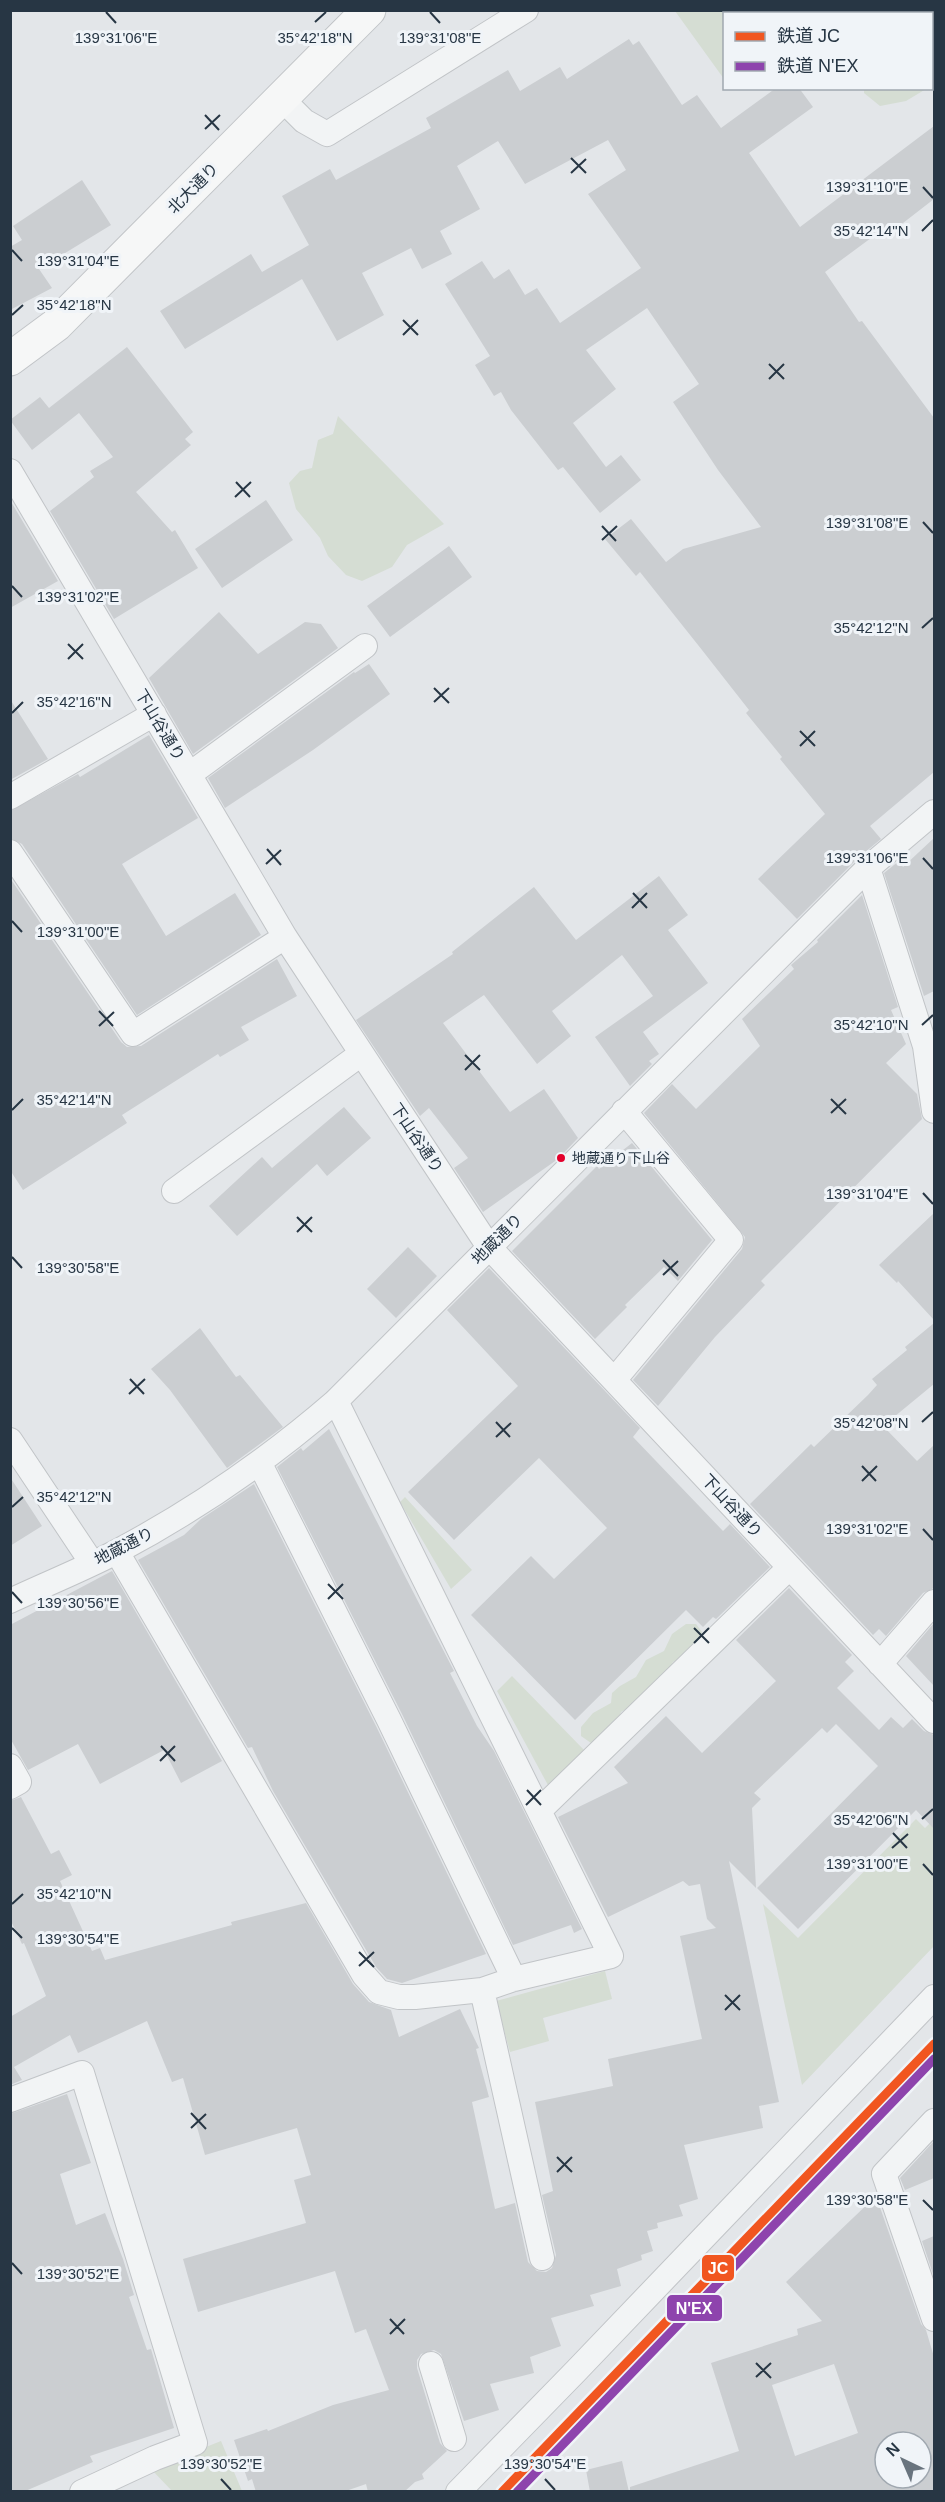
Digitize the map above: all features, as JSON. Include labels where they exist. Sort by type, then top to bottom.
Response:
[{"type":"street","name":"北大通り","points":[[10,359],[56,325],[369,10]]},
{"type":"street","points":[[282,99],[304,121],[327,134],[526,10]]},
{"type":"street","name":"下山谷通り","points":[[10,471],[285,937],[489,1247],[934,1721]]},
{"type":"street","points":[[190,774],[365,646]]},
{"type":"street","points":[[10,797],[154,714]]},
{"type":"street","name":"地蔵通り","points":[[10,1601],[117,1552],[183,1513],[260,1464],[336,1401],[868,868],[934,812]]},
{"type":"street","points":[[10,852],[133,1034],[285,937]]},
{"type":"street","points":[[868,868],[925,1046],[934,1111]]},
{"type":"street","points":[[174,1191],[361,1054]]},
{"type":"street","points":[[615,1379],[730,1240],[624,1111]]},
{"type":"street","points":[[117,1552],[364,1975],[379,1992],[399,1997],[482,1990],[514,1979],[611,1956],[336,1401]]},
{"type":"street","points":[[10,1440],[92,1563]]},
{"type":"street","points":[[260,1464],[514,1979]]},
{"type":"street","points":[[540,1810],[789,1568]]},
{"type":"street","points":[[880,1664],[934,1602]]},
{"type":"street","points":[[10,1766],[19,1782],[10,1787]]},
{"type":"street","points":[[482,1990],[542,2258]]},
{"type":"street","points":[[458,2492],[934,1996]]},
{"type":"street","points":[[10,2100],[81,2073],[195,2443],[155,2458],[82,2492]]},
{"type":"street","points":[[934,2121],[884,2174],[934,2319]]},
{"type":"street","points":[[431,2364],[454,2439]]},
{"type":"shaded area","points":[[785,10],[786,12],[723,12],[723,78],[675,11]]},
{"type":"shaded area","points":[[934,16],[933,72],[933,18]]},
{"type":"shaded area","points":[[864,90],[924,90],[906,101],[880,106],[864,93]]},
{"type":"shaded area","points":[[338,416],[444,524],[407,545],[392,567],[362,581],[346,575],[328,556],[320,538],[296,509],[289,483],[300,471],[312,468],[318,440],[333,434]]},
{"type":"shaded area","points":[[405,1497],[472,1570],[451,1589],[400,1502]]},
{"type":"shaded area","points":[[686,1624],[696,1624],[702,1632],[702,1642],[690,1654],[673,1662],[664,1679],[648,1688],[637,1703],[621,1712],[617,1722],[605,1735],[591,1743],[581,1736],[581,1727],[593,1713],[611,1703],[612,1693],[636,1677],[646,1660],[664,1651],[672,1634]]},
{"type":"shaded area","points":[[512,1676],[585,1751],[549,1787],[497,1691]]},
{"type":"shaded area","points":[[916,1819],[925,1828],[934,1819],[934,1946],[802,2085],[763,1904],[798,1938]]},
{"type":"shaded area","points":[[605,1971],[612,1999],[543,2018],[549,2041],[510,2052],[496,2001]]},
{"type":"shaded area","points":[[221,2441],[242,2491],[172,2491],[151,2469]]},
{"type":"building","points":[[629,39],[633,45],[639,41],[682,105],[697,95],[721,128],[773,90],[800,90],[813,107],[749,153],[800,227],[934,126],[934,199],[894,230],[890,224],[825,272],[859,322],[862,321],[934,418],[934,772],[870,826],[881,839],[858,858],[797,919],[758,879],[825,814],[746,713],[749,710],[640,572],[636,576],[605,539],[631,519],[666,562],[683,549],[761,527],[718,470],[673,402],[699,384],[647,308],[586,350],[616,389],[573,423],[606,467],[621,455],[641,480],[600,513],[563,467],[558,470],[511,410],[501,392],[494,396],[475,365],[490,356],[445,284],[482,261],[494,279],[509,269],[525,295],[537,288],[560,323],[641,268],[588,194],[626,170],[608,140],[525,184],[498,141],[457,166],[480,209],[440,231],[452,254],[422,269],[411,248],[362,273],[384,315],[337,341],[302,279],[185,349],[160,311],[251,254],[262,272],[309,245],[282,196],[330,169],[336,180],[431,128],[426,118],[508,70],[520,91],[560,67],[567,79]]},
{"type":"building","points":[[82,180],[111,225],[39,269],[52,288],[10,310],[10,247],[22,240],[13,226]]},
{"type":"building","points":[[127,347],[193,432],[185,439],[191,445],[136,492],[172,532],[175,530],[198,568],[114,619],[50,511],[94,477],[90,471],[113,457],[79,413],[32,450],[10,420],[40,397],[49,408]]},
{"type":"building","points":[[10,500],[58,581],[10,608]]},
{"type":"building","points":[[266,500],[293,540],[222,588],[195,549]]},
{"type":"building","points":[[449,546],[472,577],[390,637],[367,606]]},
{"type":"building","points":[[219,612],[258,654],[305,622],[321,624],[338,648],[193,754],[149,678]]},
{"type":"building","points":[[369,664],[390,694],[313,750],[225,808],[208,778],[354,672]]},
{"type":"building","points":[[10,699],[48,759],[10,780]]},
{"type":"building","points":[[149,735],[198,818],[122,864],[166,936],[235,893],[261,935],[137,1015],[22,844],[10,838],[10,811],[78,774],[80,777]]},
{"type":"building","points":[[934,838],[934,991],[924,996],[884,873],[899,861],[903,867]]},
{"type":"building","points":[[659,876],[688,915],[668,930],[708,983],[643,1032],[659,1054],[649,1061],[652,1064],[630,1086],[595,1037],[653,996],[622,955],[552,1011],[571,1036],[537,1064],[484,995],[443,1023],[510,1112],[544,1089],[578,1138],[558,1159],[483,1212],[454,1168],[468,1158],[429,1108],[420,1116],[356,1020],[453,954],[452,952],[534,887],[576,940]]},
{"type":"building","points":[[10,878],[121,1042],[127,1047],[141,1046],[277,959],[297,996],[241,1027],[249,1040],[220,1057],[218,1054],[122,1115],[127,1123],[23,1190],[10,1170]]},
{"type":"building","points":[[862,895],[898,1007],[891,1010],[906,1044],[886,1063],[917,1094],[922,1119],[761,1281],[765,1285],[715,1337],[658,1406],[633,1380],[742,1249],[745,1237],[644,1113],[672,1084],[696,1109],[760,1046],[742,1019],[794,969],[791,965],[818,942],[817,940]]},
{"type":"building","points":[[344,1107],[371,1138],[327,1176],[317,1164],[237,1236],[209,1206],[262,1157],[272,1168]]},
{"type":"building","points":[[632,1143],[712,1240],[678,1281],[664,1267],[625,1305],[627,1307],[595,1339],[512,1251],[597,1166],[599,1169]]},
{"type":"building","points":[[934,1213],[934,1320],[898,1281],[897,1283],[879,1265]]},
{"type":"building","points":[[408,1247],[437,1276],[396,1318],[367,1289]]},
{"type":"building","points":[[489,1268],[640,1428],[633,1437],[723,1531],[730,1524],[770,1567],[716,1619],[713,1617],[703,1627],[686,1610],[575,1720],[471,1615],[531,1556],[554,1579],[607,1528],[539,1458],[454,1540],[408,1492],[518,1386],[447,1310]]},
{"type":"building","points":[[934,1323],[934,1384],[883,1426],[917,1461],[934,1445],[934,1588],[923,1593],[886,1636],[879,1629],[873,1635],[750,1504],[811,1444],[814,1447],[868,1395],[877,1385],[872,1379],[907,1350],[905,1347]]},
{"type":"building","points":[[200,1328],[236,1377],[240,1375],[283,1427],[227,1468],[170,1390],[151,1369]]},
{"type":"building","points":[[329,1429],[454,1671],[450,1673],[477,1726],[494,1751],[582,1929],[574,1933],[571,1925],[513,1945],[402,1714],[277,1467],[301,1448],[303,1451]]},
{"type":"building","points":[[10,1477],[42,1526],[10,1546]]},
{"type":"building","points":[[254,1484],[376,1726],[486,1954],[402,1983],[387,1979],[376,1967],[273,1791],[252,1747],[248,1748],[138,1560],[184,1535],[201,1519]]},
{"type":"building","points":[[112,1571],[222,1761],[181,1783],[164,1750],[100,1784],[78,1744],[28,1770],[10,1738],[10,1625]]},
{"type":"building","points":[[789,1588],[852,1655],[845,1662],[854,1671],[837,1688],[879,1730],[891,1717],[903,1728],[912,1719],[924,1731],[934,1735],[934,1829],[916,1810],[798,1929],[757,1888],[878,1766],[836,1724],[827,1733],[822,1728],[754,1793],[761,1799],[752,1808],[756,1888],[729,1861],[779,2102],[759,2106],[763,2128],[684,2145],[698,2199],[679,2205],[683,2216],[657,2223],[658,2228],[647,2231],[653,2251],[641,2255],[642,2260],[617,2269],[621,2286],[590,2295],[594,2306],[551,2318],[561,2346],[530,2357],[534,2373],[490,2384],[499,2410],[464,2421],[441,2354],[434,2350],[421,2354],[417,2360],[417,2368],[440,2443],[447,2451],[422,2474],[424,2479],[415,2482],[404,2492],[368,2492],[366,2484],[343,2492],[256,2492],[252,2479],[248,2481],[234,2440],[267,2429],[268,2431],[333,2405],[389,2390],[366,2329],[355,2333],[335,2271],[198,2312],[183,2259],[306,2223],[294,2180],[311,2175],[297,2128],[205,2155],[183,2078],[172,2082],[147,2021],[78,2053],[70,2035],[14,2067],[22,2080],[10,2085],[10,2017],[46,1996],[24,1943],[22,1944],[10,1919],[10,1801],[21,1797],[51,1854],[59,1850],[72,1875],[60,1881],[92,1951],[100,1948],[105,1960],[232,1925],[231,1922],[306,1903],[353,1984],[369,2002],[391,2010],[399,2037],[460,2009],[479,2048],[476,2049],[489,2097],[472,2102],[495,2209],[515,2203],[528,2262],[537,2271],[546,2272],[552,2268],[556,2255],[542,2195],[553,2191],[535,2102],[613,2086],[608,2059],[702,2039],[680,1936],[716,1928],[707,1919],[700,1884],[689,1886],[683,1881],[608,1917],[558,1817],[628,1783],[614,1767],[666,1716],[702,1753],[776,1681],[736,1640]]},
{"type":"building","points":[[934,1623],[934,1686],[906,1656]]},
{"type":"building","points":[[67,2094],[91,2163],[60,2174],[76,2225],[105,2213],[123,2259],[134,2295],[129,2297],[147,2350],[151,2349],[174,2428],[90,2456],[93,2462],[23,2492],[10,2492],[10,2114]]},
{"type":"building","points":[[934,2141],[934,2178],[905,2190],[900,2178]]},
{"type":"building","points":[[876,2196],[934,2357],[934,2492],[630,2492],[630,2487],[739,2451],[711,2363],[798,2335],[797,2329],[822,2321],[786,2282]],"holes":[[[834,2364],[858,2433],[795,2456],[772,2385]]]},
{"type":"building","points":[[934,2236],[934,2277],[922,2241]]},
{"type":"building","points":[[622,2461],[629,2492],[590,2492],[586,2470]]},
{"type":"rail line","name":"JC","points":[[502,2492],[934,2044]]},
{"type":"rail line","name":"N'EX","points":[[517,2492],[934,2059]]},
{"type":"place","name":"地蔵通り下山谷","points":[[561,1158]]}]
